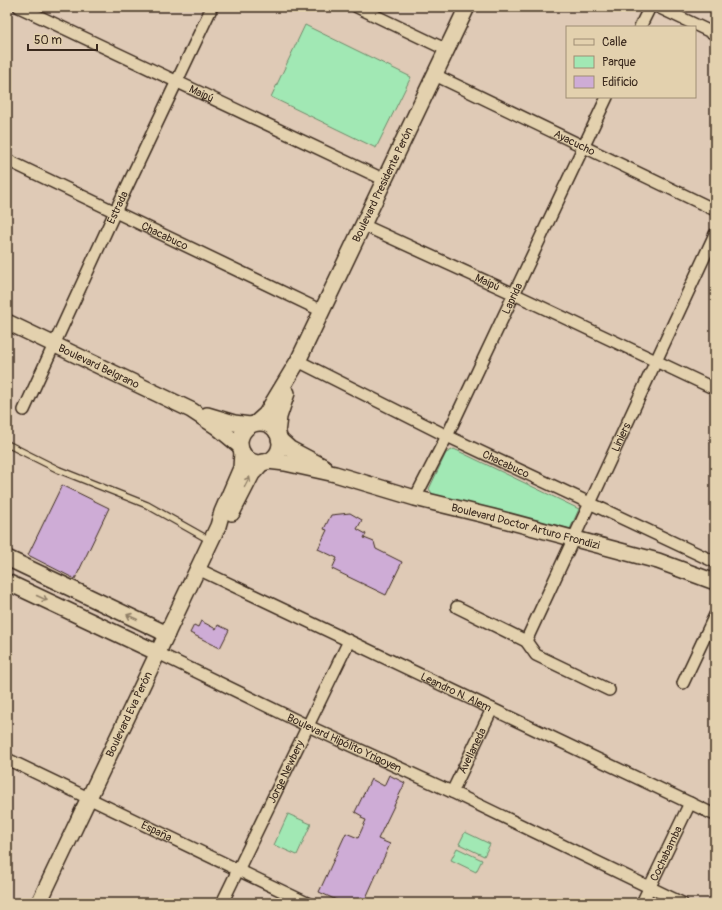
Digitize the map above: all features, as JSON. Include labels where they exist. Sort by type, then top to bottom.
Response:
[{"type":"street","name":"Maipú","points":[[19,7],[385,180]]},
{"type":"street","name":"Estrada","points":[[24,410],[53,344],[212,7]]},
{"type":"street","points":[[357,7],[447,50]]},
{"type":"street","name":"Boulevard Presidente Perón","points":[[218,526],[230,516],[252,474],[277,452],[279,446],[278,417],[298,362],[467,7]]},
{"type":"street","points":[[640,26],[650,7]]},
{"type":"street","points":[[658,7],[715,34]]},
{"type":"street","name":"Ayacucho","points":[[435,75],[715,210]]},
{"type":"street","name":"Laprida","points":[[415,498],[447,436],[607,98]]},
{"type":"street","name":"Chacabuco","points":[[7,160],[322,311]]},
{"type":"street","name":"Maipú","points":[[363,225],[514,294],[715,390]]},
{"type":"street","name":"Liniers","points":[[526,641],[715,234]]},
{"type":"street","name":"Boulevard Belgrano","points":[[7,322],[191,410],[217,427],[241,449]]},
{"type":"street","name":"Boulevard Presidente Perón","points":[[218,526],[222,512],[241,468],[242,433],[266,414],[298,362]]},
{"type":"street","name":"Chacabuco","points":[[298,362],[447,436],[715,562]]},
{"type":"street","name":"Boulevard Belgrano","points":[[191,410],[234,423],[253,424]]},
{"type":"street","points":[[253,424],[267,424],[278,436]]},
{"type":"street","name":"Boulevard Doctor Arturo Frondizi","points":[[278,436],[290,449],[335,474]]},
{"type":"street","points":[[241,449],[250,460],[265,462]]},
{"type":"street","name":"Boulevard Doctor Arturo Frondizi","points":[[265,462],[285,463],[335,474],[415,498],[658,561],[715,582]]},
{"type":"street","name":"Boulevard Eva Perón","points":[[39,903],[218,526]]},
{"type":"street","points":[[7,558],[167,634]]},
{"type":"street","name":"Leandro N. Alem","points":[[198,569],[715,815]]},
{"type":"street","name":"Boulevard Hipólito Yrigoyen","points":[[7,582],[308,726],[452,792],[682,903]]},
{"type":"street","points":[[457,607],[526,641],[536,654],[609,690]]},
{"type":"street","points":[[683,683],[715,615]]},
{"type":"street","name":"Jorge Newbery","points":[[222,903],[349,641]]},
{"type":"street","name":"Avellaneda","points":[[452,792],[492,709]]},
{"type":"street","name":"España","points":[[7,759],[307,903]]},
{"type":"street","name":"Cochabamba","points":[[642,903],[690,803]]},
{"type":"lane","points":[[7,444],[59,470],[147,505],[211,541]]},
{"type":"green space","points":[[305,25],[411,77],[376,148],[271,97]]},
{"type":"green space","points":[[454,449],[579,509],[570,529],[434,496],[429,489],[446,453]]},
{"type":"green space","points":[[288,814],[311,824],[297,855],[274,845]]},
{"type":"green space","points":[[465,832],[490,844],[484,856],[459,844]]},
{"type":"green space","points":[[457,848],[482,860],[476,872],[451,860]]},
{"type":"building","points":[[62,485],[109,508],[75,579],[28,555]]},
{"type":"building","points":[[350,513],[362,520],[357,529],[366,534],[364,538],[374,542],[376,549],[402,562],[386,595],[332,569],[337,558],[318,549],[327,530],[324,529],[331,515]]},
{"type":"building","points":[[201,621],[216,629],[218,625],[229,630],[220,648],[190,633],[194,625],[198,627]]},
{"type":"building","points":[[389,775],[405,783],[378,839],[390,844],[365,900],[361,897],[359,903],[343,903],[319,892],[346,833],[358,838],[366,820],[361,818],[362,816],[355,812],[371,779],[384,786]]}]
